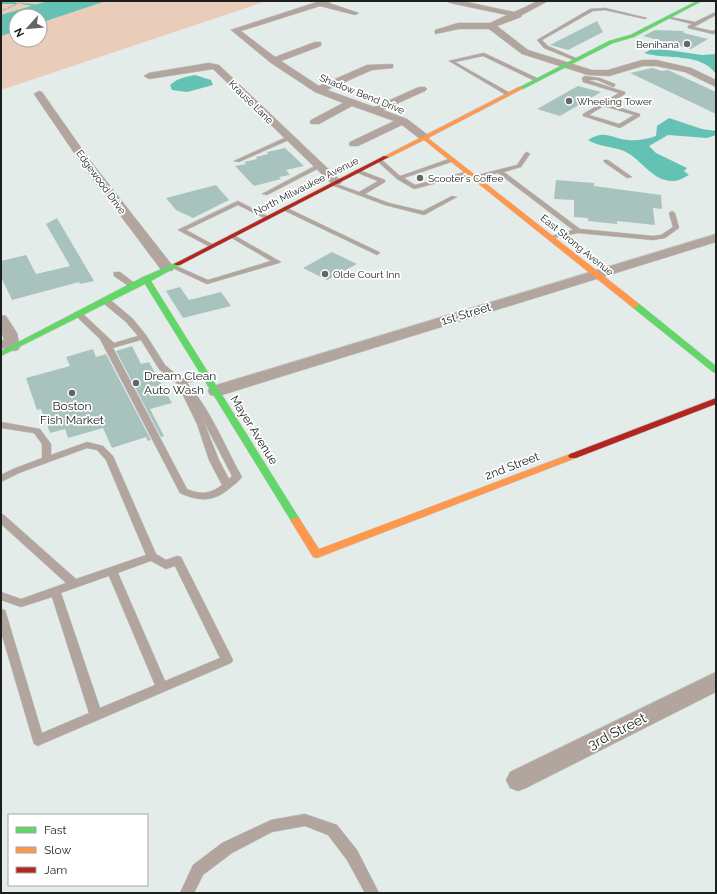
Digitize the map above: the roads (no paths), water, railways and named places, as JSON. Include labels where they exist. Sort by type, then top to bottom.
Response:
[{"type":"main road","name":"North Milwaukee Avenue","points":[[5,348],[78,314],[620,38],[632,36],[670,18],[700,1]]},
{"type":"main road","name":"North Milwaukee Avenue","points":[[620,38],[619,32],[648,16]]},
{"type":"main road","name":"East Strong Avenue","points":[[424,137],[716,370]]},
{"type":"main road","name":"Mayer Avenue","points":[[146,279],[317,554]]},
{"type":"main road","name":"2nd Street","points":[[317,554],[716,401]]},
{"type":"street","points":[[450,1],[518,15]]},
{"type":"street","points":[[438,32],[458,26],[491,26],[518,15],[544,1]]},
{"type":"street","points":[[325,2],[355,13]]},
{"type":"street","name":"Shadow Bend Drive","points":[[325,2],[235,30],[274,62],[318,90],[350,103],[376,110],[403,121],[424,137]]},
{"type":"street","points":[[491,26],[525,52],[591,73],[609,73],[642,63],[656,63],[688,70],[716,84]]},
{"type":"street","points":[[274,62],[318,44]]},
{"type":"street","name":"Krause Lane","points":[[149,76],[208,66],[216,68],[319,166],[334,183]]},
{"type":"street","points":[[318,90],[370,67],[390,66]]},
{"type":"street","points":[[376,110],[422,89]]},
{"type":"street","name":"Edgewood Drive","points":[[39,94],[85,161],[170,267]]},
{"type":"street","points":[[315,122],[350,103]]},
{"type":"street","points":[[354,144],[403,121]]},
{"type":"street","name":"1st Street","points":[[216,391],[594,274],[716,238]]},
{"type":"street","points":[[1,319],[10,333],[5,348]]},
{"type":"street","name":"3rd Street","points":[[518,780],[716,681]]},
{"type":"lane","points":[[576,60],[546,47],[539,40],[592,10],[605,9],[648,16]]},
{"type":"lane","points":[[716,13],[690,27],[713,33],[716,31]]},
{"type":"lane","points":[[670,18],[696,24]]},
{"type":"lane","points":[[508,94],[451,61],[484,54],[537,80]]},
{"type":"lane","points":[[598,74],[596,76],[585,78],[585,81],[623,93],[605,105],[585,115],[620,126],[638,115],[605,105]]},
{"type":"lane","points":[[237,161],[289,138]]},
{"type":"lane","points":[[379,160],[399,178],[414,187],[519,166],[527,154]]},
{"type":"lane","points":[[399,178],[452,160]]},
{"type":"lane","points":[[606,161],[629,177]]},
{"type":"lane","points":[[265,194],[319,166]]},
{"type":"lane","points":[[357,171],[383,181],[360,194]]},
{"type":"lane","points":[[499,171],[578,231]]},
{"type":"lane","points":[[334,183],[388,204],[424,213],[454,197]]},
{"type":"lane","points":[[212,246],[181,230],[238,203],[268,218]]},
{"type":"lane","points":[[285,209],[377,253]]},
{"type":"lane","points":[[550,238],[578,231],[643,238],[658,238],[676,228],[672,213]]},
{"type":"lane","points":[[170,267],[207,282],[277,262],[232,236]]},
{"type":"lane","points":[[116,274],[133,285]]},
{"type":"lane","points":[[104,338],[183,491],[195,497],[207,498],[227,486],[214,460],[202,424],[181,382],[162,367],[143,337],[129,320],[105,300]]},
{"type":"lane","points":[[78,314],[113,346],[143,337]]},
{"type":"lane","points":[[181,382],[206,374]]},
{"type":"lane","points":[[1,425],[37,431],[47,444],[46,460]]},
{"type":"lane","points":[[1,480],[16,471],[87,445],[100,448],[110,458],[152,556],[166,565],[177,560],[227,660],[38,740],[1,613]]},
{"type":"lane","points":[[1,518],[74,584]]},
{"type":"lane","points":[[1,596],[21,603],[152,556]]},
{"type":"lane","points":[[112,571],[162,687]]},
{"type":"lane","points":[[55,591],[96,715]]},
{"type":"lane","points":[[188,893],[198,870],[227,848],[271,826],[305,820],[332,830],[352,855],[372,893]]},
{"type":"waterway","points":[[1,3],[16,3]]},
{"type":"waterway","points":[[22,4],[41,6]]},
{"type":"place","name":"Benihana","points":[[687,44]]},
{"type":"place","name":"Wheeling Tower","points":[[569,101]]},
{"type":"place","name":"Scooter's Coffee","points":[[420,178]]},
{"type":"place","name":"Olde Court Inn","points":[[325,274]]},
{"type":"place","name":"Dream Clean Auto Wash","points":[[136,383]]},
{"type":"place","name":"Boston Fish Market","points":[[72,393]]}]
